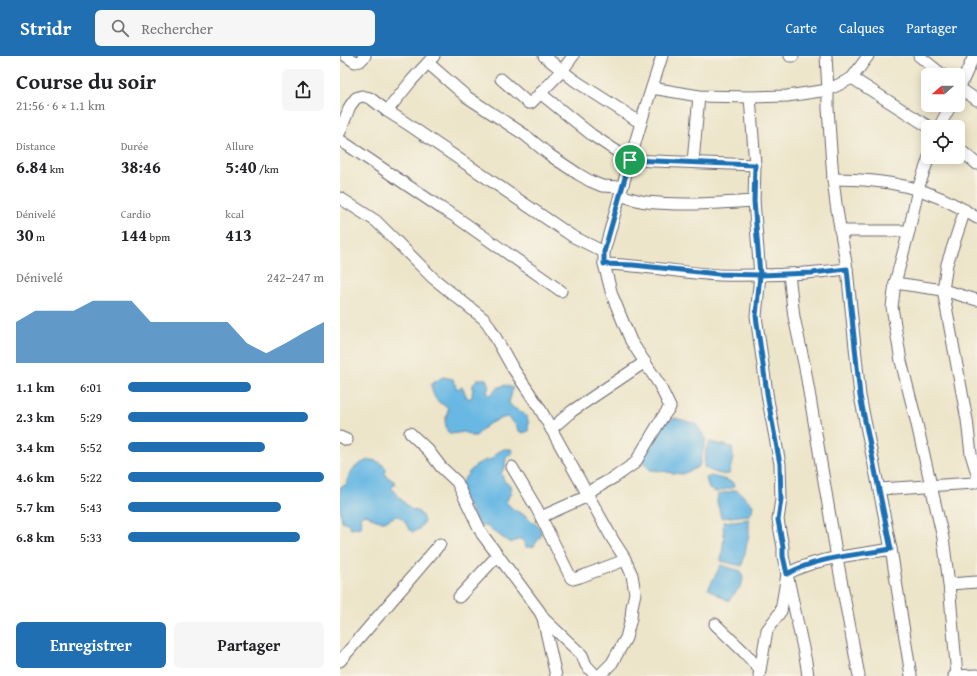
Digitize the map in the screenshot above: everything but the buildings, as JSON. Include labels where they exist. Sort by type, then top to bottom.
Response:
[{"type":"street","points":[[346,56],[355,62],[360,61],[365,56]]},
{"type":"street","points":[[544,56],[574,80],[641,123]]},
{"type":"street","points":[[501,79],[528,103],[531,103],[562,71],[574,56]]},
{"type":"street","points":[[541,517],[587,494],[635,463],[662,418],[670,408],[664,393],[631,341],[610,289],[604,264],[604,252],[621,191],[662,56]]},
{"type":"street","points":[[826,56],[833,178],[847,269],[860,396],[891,549],[911,676]]},
{"type":"street","points":[[652,88],[699,96],[750,97],[787,96],[828,90],[852,78],[868,56]]},
{"type":"street","points":[[919,56],[934,68]]},
{"type":"street","points":[[965,76],[974,56]]},
{"type":"street","points":[[387,111],[431,59],[467,97],[525,135],[551,156],[590,181],[621,191],[647,202],[692,204],[754,201]]},
{"type":"street","points":[[852,78],[921,122]]},
{"type":"street","points":[[540,93],[592,135],[630,160],[755,165]]},
{"type":"street","points":[[965,93],[977,100]]},
{"type":"street","points":[[340,132],[350,106],[356,98],[362,96],[370,98],[572,236],[604,252]]},
{"type":"street","points":[[692,162],[699,96]]},
{"type":"street","points":[[750,97],[755,165],[754,201],[760,275],[756,316],[768,400],[780,464],[781,499],[778,520],[783,547],[783,556],[808,676]]},
{"type":"street","points":[[340,140],[456,217],[561,291]]},
{"type":"street","points":[[965,154],[977,164]]},
{"type":"street","points":[[927,164],[918,189],[909,231],[895,283],[892,307],[895,334],[943,538],[949,584],[956,676],[977,675]]},
{"type":"street","points":[[833,178],[885,181],[918,189],[965,210],[977,218]]},
{"type":"street","points":[[340,198],[376,221],[433,278],[484,319],[539,407],[625,560],[632,575],[634,588],[631,618],[626,638],[618,653],[607,669],[599,676]]},
{"type":"street","points":[[965,210],[947,264],[943,290],[967,420],[971,454],[977,474]]},
{"type":"street","points":[[840,231],[909,231]]},
{"type":"street","points":[[604,264],[633,265],[718,274],[760,275],[847,269]]},
{"type":"street","points":[[789,274],[794,317],[805,368],[837,558],[859,676]]},
{"type":"street","points":[[895,283],[943,290],[977,300]]},
{"type":"street","points":[[551,429],[572,411],[645,362]]},
{"type":"street","points":[[410,433],[428,450],[441,467],[457,482],[482,534],[543,618],[582,655],[586,665],[596,676]]},
{"type":"street","points":[[512,467],[541,517],[573,579],[625,560]]},
{"type":"street","points":[[879,489],[974,483],[977,480]]},
{"type":"street","points":[[340,661],[440,544]]},
{"type":"street","points":[[759,673],[767,630],[780,611],[787,574],[799,567],[837,558],[891,549]]},
{"type":"street","points":[[458,597],[498,555]]},
{"type":"street","points":[[949,584],[977,582]]},
{"type":"street","points":[[543,618],[556,676]]},
{"type":"street","points":[[715,624],[745,653],[759,673]]},
{"type":"water","points":[[443,377],[453,379],[457,389],[462,387],[468,399],[472,397],[473,385],[477,379],[486,379],[489,386],[487,392],[490,395],[499,387],[505,385],[513,388],[509,403],[526,416],[528,419],[528,431],[523,433],[519,431],[515,424],[507,417],[490,424],[476,436],[471,436],[464,432],[451,434],[447,431],[445,421],[448,410],[447,406],[437,401],[431,384]]},
{"type":"water","points":[[675,418],[696,424],[706,439],[699,466],[682,474],[650,470],[643,462],[643,452],[663,424]]},
{"type":"water","points":[[710,442],[732,447],[733,458],[729,474],[716,473],[704,467],[706,449]]},
{"type":"water","points":[[504,449],[511,449],[513,452],[511,455],[506,457],[505,468],[501,473],[505,482],[510,485],[511,492],[506,502],[514,510],[525,515],[540,528],[541,536],[533,547],[526,547],[524,541],[520,539],[510,543],[488,527],[479,525],[458,488],[475,466],[490,460],[498,452]]},
{"type":"water","points":[[368,460],[378,462],[386,468],[385,475],[395,482],[392,489],[410,509],[417,511],[422,515],[424,522],[419,529],[412,532],[402,518],[396,516],[388,520],[379,521],[367,514],[362,515],[360,518],[362,526],[360,528],[355,527],[351,529],[349,524],[342,521],[340,510],[340,487],[346,485],[353,469]]},
{"type":"water","points":[[711,476],[727,480],[733,483],[734,487],[716,492],[709,489],[706,478]]},
{"type":"water","points":[[737,490],[753,505],[752,511],[749,515],[721,518],[717,501],[718,494]]},
{"type":"water","points":[[749,519],[749,534],[742,566],[721,561],[724,538],[723,522]]},
{"type":"water","points":[[721,565],[741,571],[743,580],[740,587],[729,601],[708,589]]},
{"type":"route","points":[[630,160],[604,252],[604,264],[633,265],[718,274],[760,275],[812,273],[847,269],[860,396],[891,549],[837,558],[799,567],[787,574],[778,520],[781,507],[780,464],[768,400],[756,316],[760,275],[754,201],[755,165],[630,160]]}]
